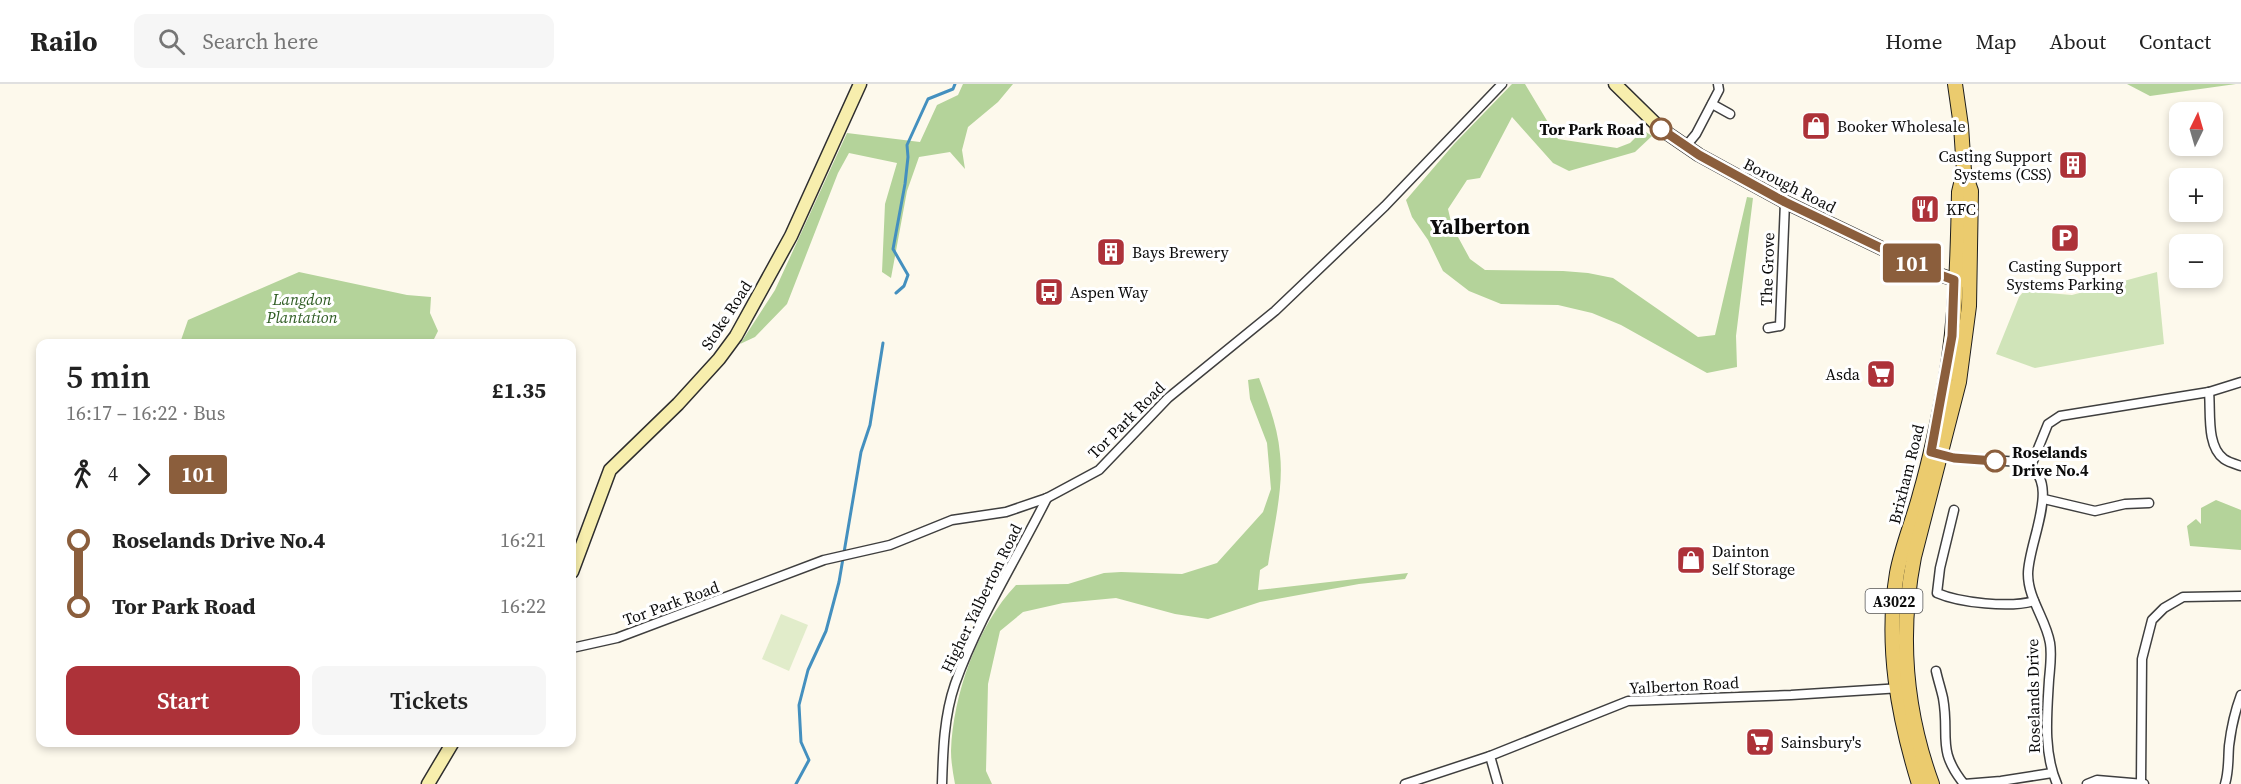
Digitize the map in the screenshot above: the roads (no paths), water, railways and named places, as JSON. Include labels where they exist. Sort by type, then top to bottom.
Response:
[{"type":"main road","name":"Brixham Road","points":[[1932,784],[1902,688],[1892,647],[1897,576],[1901,555],[1959,382],[1970,281],[1971,190],[1964,171],[1961,126],[1954,84]]},
{"type":"main road","name":"Brixham Road","points":[[1936,453],[1952,336],[1959,192],[1964,171]]},
{"type":"main road","name":"Brixham Road","points":[[1902,688],[1906,744],[1919,784]]},
{"type":"street","name":"Stoke Road","points":[[576,561],[610,470],[678,404],[719,359],[736,336],[791,236],[860,84]]},
{"type":"street","name":"Tor Park Road","points":[[576,647],[617,639],[834,557],[890,545],[952,520],[1006,512],[1047,498],[1099,470],[1168,398],[1275,311],[1385,206],[1503,84]]},
{"type":"street","name":"Borough Road","points":[[1615,84],[1661,129],[1686,146],[1785,202],[1919,266],[1954,280],[1970,281]]},
{"type":"street","points":[[1686,146],[1696,134],[1712,104],[1719,90],[1718,84]]},
{"type":"street","points":[[1712,104],[1730,114]]},
{"type":"street","name":"The Grove","points":[[1768,328],[1780,326],[1785,202]]},
{"type":"street","points":[[2031,466],[2048,424],[2060,416],[2209,392],[2241,382]]},
{"type":"street","points":[[2209,392],[2211,438],[2216,451],[2225,460],[2241,466]]},
{"type":"street","points":[[1936,453],[1954,458],[2008,460],[2031,466],[2042,482],[2044,499],[2095,512],[2125,504],[2149,503]]},
{"type":"street","name":"Higher Yalberton Road","points":[[942,784],[944,735],[955,685],[989,607],[1047,498]]},
{"type":"street","name":"Roselands Drive","points":[[2044,499],[2036,525],[2028,573],[2034,601],[2046,628],[2050,645],[2048,756],[2057,784]]},
{"type":"street","points":[[1954,510],[1940,568],[1937,593],[2006,606],[2034,601]]},
{"type":"street","points":[[2087,784],[2097,780],[2143,784],[2142,659],[2152,620],[2164,608],[2183,597],[2241,596]]},
{"type":"street","points":[[1936,671],[1943,700],[1945,748],[1951,768],[1964,784],[2052,773]]},
{"type":"street","name":"Yalberton Road","points":[[1405,784],[1490,756],[1628,702],[1902,688]]},
{"type":"street","points":[[2225,784],[2235,711],[2241,695]]},
{"type":"street","points":[[428,784],[450,747]]},
{"type":"street","points":[[1490,756],[1498,784]]},
{"type":"waterway","points":[[896,293],[904,286],[908,275],[893,249],[905,184],[907,145],[928,99],[953,89],[955,84]]},
{"type":"waterway","points":[[796,784],[809,760],[801,742],[799,705],[808,670],[826,631],[839,582],[861,452],[870,425],[883,343]]},
{"type":"place","name":"Booker Wholesale","points":[[1816,126]]},
{"type":"place","name":"Tor Park Road","points":[[1661,129]]},
{"type":"place","name":"Casting Support Systems (CSS)","points":[[2073,165]]},
{"type":"place","name":"KFC","points":[[1925,209]]},
{"type":"place","name":"Casting Support Systems Parking","points":[[2065,238]]},
{"type":"place","name":"Bays Brewery","points":[[1111,252]]},
{"type":"place","name":"Aspen Way","points":[[1049,292]]},
{"type":"place","name":"Asda","points":[[1881,374]]},
{"type":"place","name":"Roselands Drive No.4","points":[[1995,461]]},
{"type":"place","name":"Dainton Self Storage","points":[[1691,560]]},
{"type":"place","name":"Sainsbury's","points":[[1760,742]]},
{"type":"district","name":"Yalberton","points":[[1480,226]]},
{"type":"park label","name":"Langdon Plantation","points":[[302,308]]}]
